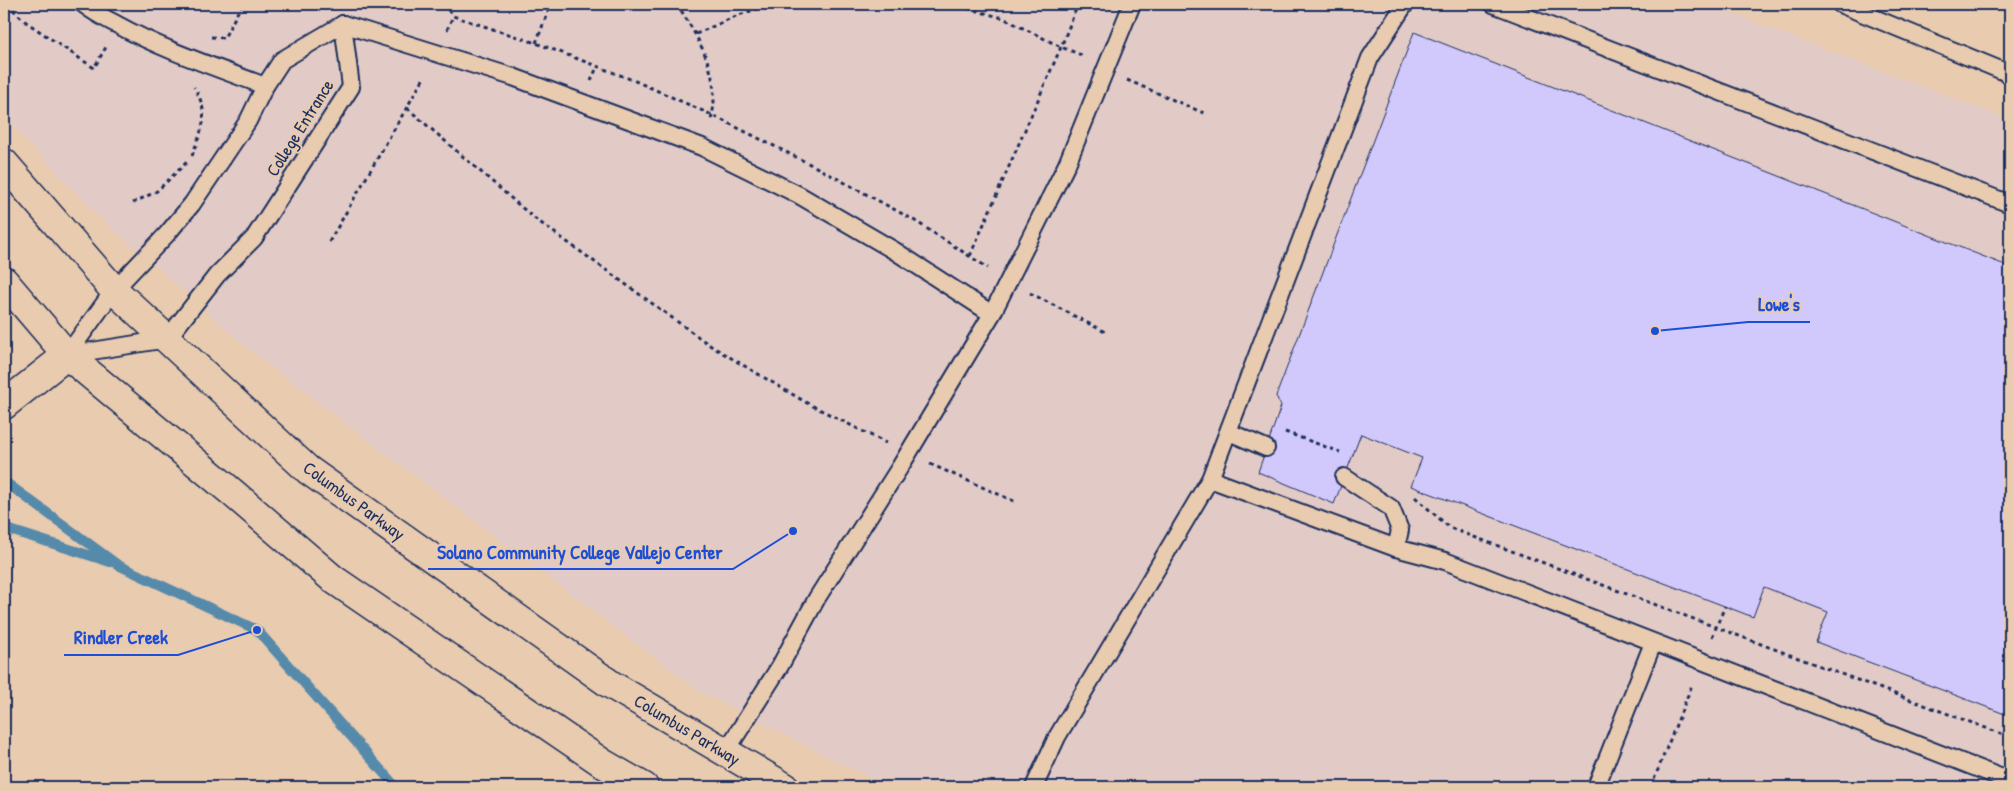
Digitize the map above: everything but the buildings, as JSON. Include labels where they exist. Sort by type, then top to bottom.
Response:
[{"type":"main road","name":"Columbus Parkway","points":[[4,163],[114,290],[308,470],[610,684],[785,787]]},
{"type":"main road","points":[[4,281],[67,355],[333,579],[604,764],[644,787]]},
{"type":"main road","points":[[4,405],[67,355]]},
{"type":"lane","points":[[83,4],[119,26],[199,61],[265,86]]},
{"type":"lane","points":[[725,753],[780,666],[817,598],[992,314],[1067,164],[1132,4]]},
{"type":"lane","points":[[1034,787],[1057,737],[1210,479],[1370,58],[1405,4]]},
{"type":"lane","points":[[1493,4],[2010,204]]},
{"type":"lane","points":[[1840,4],[2010,74]]},
{"type":"lane","points":[[67,355],[114,290],[167,234],[192,204],[248,121],[265,86],[282,60],[343,24],[513,77],[702,147],[799,195],[894,251],[992,314]]},
{"type":"lane","name":"College Entrance","points":[[167,339],[217,275],[254,238],[351,87],[343,24]]},
{"type":"lane","points":[[67,355],[167,339]]},
{"type":"lane","points":[[1229,432],[1266,448]]},
{"type":"lane","points":[[1344,477],[1391,508],[1400,530],[1396,548]]},
{"type":"lane","points":[[1210,479],[1396,548],[1446,561],[1652,643],[2010,781]]},
{"type":"lane","points":[[1596,787],[1652,643]]},
{"type":"path","points":[[8,4],[26,22],[94,68],[119,26]]},
{"type":"path","points":[[133,203],[157,191],[191,158],[205,113],[200,97],[192,83],[206,37],[224,38],[242,4]]},
{"type":"path","points":[[536,43],[551,4]]},
{"type":"path","points":[[676,4],[696,34],[712,74],[715,96],[712,115],[702,147]]},
{"type":"path","points":[[696,34],[736,16],[772,4]]},
{"type":"path","points":[[952,4],[1003,18],[1061,48],[1092,60],[1122,78],[1206,114]]},
{"type":"path","points":[[970,256],[1061,48],[1078,4]]},
{"type":"path","points":[[329,242],[424,79],[453,16]]},
{"type":"path","points":[[407,108],[534,218],[711,346],[807,403],[907,454],[1016,502]]},
{"type":"path","points":[[1284,432],[1345,454]]},
{"type":"path","points":[[1411,493],[1450,528],[2010,737]]},
{"type":"path","points":[[1651,787],[1725,606]]},
{"type":"shaded area","points":[[4,4],[1707,4],[2010,120],[2010,787],[888,787],[700,692],[252,352],[95,213],[4,117]]},
{"type":"waterway","points":[[8,484],[118,565],[257,630],[396,787]]},
{"type":"waterway","points":[[4,528],[110,562]]},
{"type":"place","name":"Lowe's","points":[[1655,331]]},
{"type":"place","name":"Solano Community College Vallejo Center","points":[[793,531]]},
{"type":"place","name":"Rindler Creek","points":[[257,630]]}]
